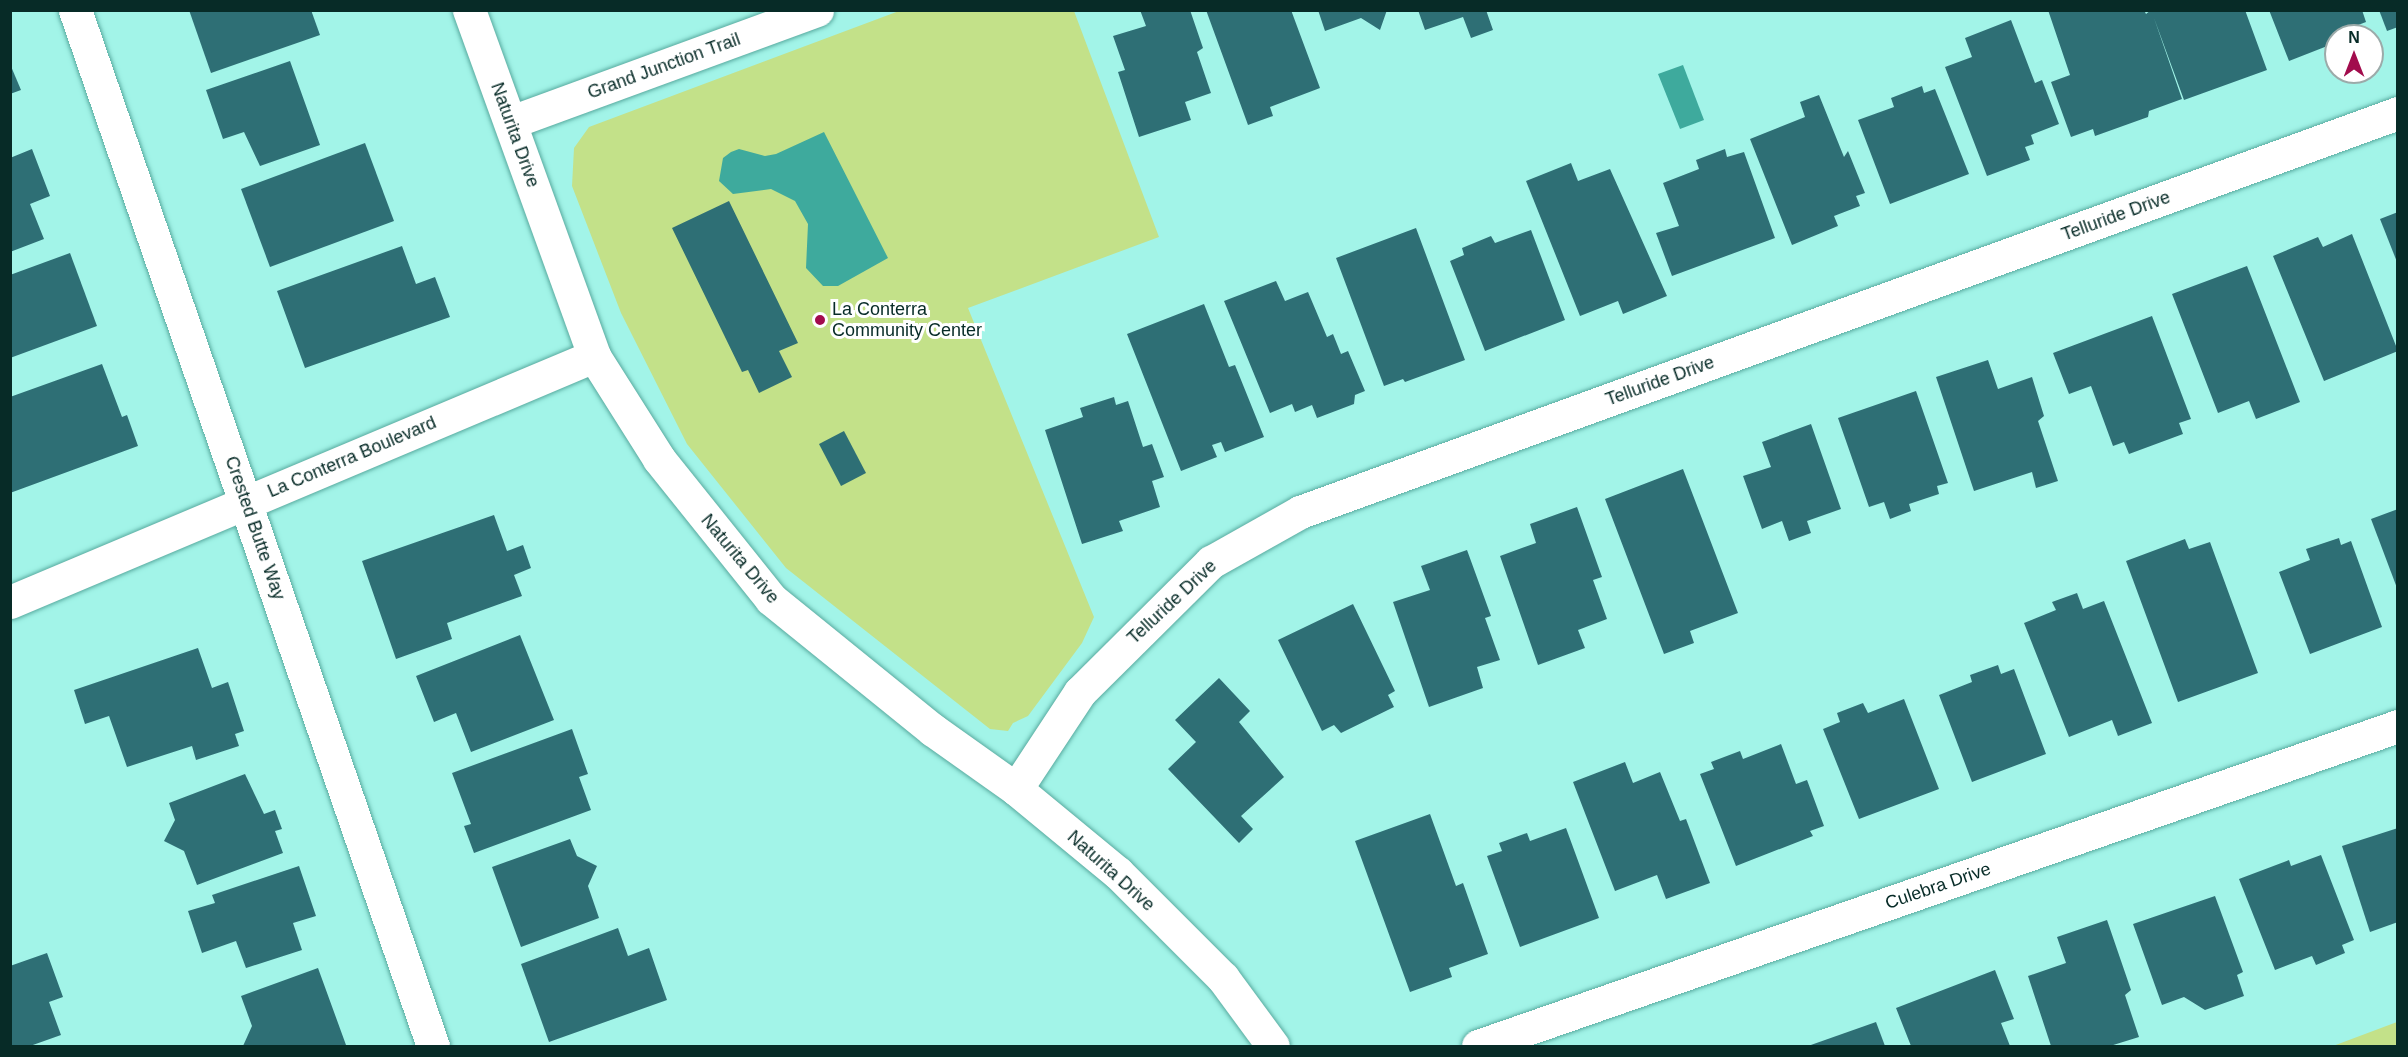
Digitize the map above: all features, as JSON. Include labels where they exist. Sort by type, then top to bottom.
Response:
[{"type":"street","name":"Crested Butte Way","points":[[75,10],[433,1047]]},
{"type":"street","name":"Naturita Drive","points":[[469,10],[594,356],[659,459],[771,599],[933,730],[1016,789],[1118,873],[1223,978],[1273,1047]]},
{"type":"street","name":"Grand Junction Trail","points":[[511,122],[817,10]]},
{"type":"street","name":"Telluride Drive","points":[[1016,789],[1080,692],[1211,562],[1300,512],[2397,113]]},
{"type":"street","name":"La Conterra Boulevard","points":[[10,602],[594,356]]},
{"type":"street","name":"Culebra Drive","points":[[1478,1047],[2397,726]]},
{"type":"shaded area","points":[[899,11],[1074,11],[1159,237],[968,308],[1094,617],[1082,643],[1028,716],[1013,723],[1008,731],[990,729],[786,568],[687,444],[621,313],[572,186],[574,148],[589,127]]},
{"type":"shaded area","points":[[1683,65],[1704,120],[1680,129],[1658,74]]},
{"type":"shaded area","points":[[824,132],[888,258],[838,286],[823,286],[806,268],[808,224],[795,201],[771,189],[733,194],[719,181],[723,158],[731,152],[739,149],[765,156],[776,154]]},
{"type":"shaded area","points":[[2397,1022],[2397,1046],[2333,1046]]},
{"type":"building","points":[[189,10],[311,10],[320,35],[211,73]]},
{"type":"building","points":[[1140,10],[1190,10],[1203,48],[1197,52],[1211,93],[1185,102],[1191,120],[1139,137],[1118,72],[1125,70],[1113,36],[1146,26]]},
{"type":"building","points":[[1206,10],[1291,10],[1320,88],[1270,107],[1273,116],[1248,125]]},
{"type":"building","points":[[1318,10],[1387,10],[1380,30],[1361,18],[1325,31]]},
{"type":"building","points":[[1418,10],[1486,10],[1493,30],[1471,38],[1463,17],[1425,30]]},
{"type":"building","points":[[2048,10],[2144,10],[2146,14],[2151,10],[2245,10],[2267,70],[2184,100],[2154,18],[2182,99],[2149,111],[2148,117],[2095,136],[2093,129],[2071,137],[2051,82],[2070,75]]},
{"type":"building","points":[[2269,10],[2362,10],[2366,22],[2324,24],[2324,47],[2289,61]]},
{"type":"building","points":[[2379,10],[2398,10],[2398,27],[2387,31]]},
{"type":"building","points":[[2011,20],[2035,83],[2042,80],[2059,124],[2031,135],[2034,144],[2025,147],[2030,160],[1987,176],[1945,67],[1972,57],[1965,38]]},
{"type":"building","points":[[290,61],[320,145],[260,166],[244,132],[223,139],[206,90]]},
{"type":"building","points":[[10,64],[21,90],[10,94]]},
{"type":"building","points":[[1922,86],[1924,93],[1935,89],[1969,174],[1890,204],[1858,120],[1894,107],[1891,98]]},
{"type":"building","points":[[1819,95],[1844,157],[1848,151],[1865,193],[1856,196],[1860,206],[1834,216],[1838,226],[1792,245],[1750,139],[1805,117],[1800,102]]},
{"type":"building","points":[[365,143],[394,221],[270,267],[241,189]]},
{"type":"building","points":[[32,149],[50,196],[30,204],[44,239],[10,252],[10,158]]},
{"type":"building","points":[[1725,149],[1727,157],[1744,152],[1775,238],[1672,276],[1656,233],[1679,226],[1663,183],[1699,169],[1696,160]]},
{"type":"building","points":[[1571,163],[1578,181],[1610,169],[1667,296],[1623,314],[1618,301],[1580,316],[1526,181]]},
{"type":"building","points":[[729,201],[798,343],[779,351],[792,377],[759,393],[748,370],[742,372],[672,228]]},
{"type":"building","points":[[2398,212],[2398,262],[2397,262],[2380,219]]},
{"type":"building","points":[[1416,228],[1465,360],[1405,382],[1403,379],[1384,386],[1336,258]]},
{"type":"building","points":[[1531,230],[1565,320],[1485,351],[1450,261],[1464,255],[1462,248],[1491,236],[1495,243]]},
{"type":"building","points":[[2352,234],[2398,351],[2324,381],[2273,256],[2318,237],[2323,247]]},
{"type":"building","points":[[402,246],[416,284],[435,277],[450,317],[305,368],[277,291]]},
{"type":"building","points":[[70,253],[97,326],[10,358],[10,275]]},
{"type":"building","points":[[2247,266],[2300,402],[2256,419],[2249,401],[2218,413],[2172,294]]},
{"type":"building","points":[[1276,281],[1285,301],[1308,292],[1327,337],[1333,334],[1341,354],[1348,351],[1365,391],[1355,395],[1354,404],[1317,418],[1312,405],[1295,412],[1292,404],[1270,413],[1224,301]]},
{"type":"building","points":[[1204,304],[1229,367],[1235,365],[1264,437],[1225,452],[1221,442],[1212,445],[1217,457],[1181,471],[1127,334]]},
{"type":"building","points":[[2152,316],[2191,419],[2179,423],[2183,434],[2129,454],[2124,442],[2113,446],[2091,386],[2069,394],[2053,353]]},
{"type":"building","points":[[1988,360],[1998,389],[2032,377],[2044,416],[2038,421],[2058,481],[2036,488],[2032,472],[1974,491],[1936,377]]},
{"type":"building","points":[[102,364],[122,417],[127,415],[138,446],[10,493],[10,397]]},
{"type":"building","points":[[1916,391],[1948,483],[1937,486],[1939,494],[1909,504],[1911,511],[1890,519],[1884,502],[1869,507],[1838,418]]},
{"type":"building","points":[[1114,397],[1116,405],[1128,401],[1143,447],[1152,444],[1164,477],[1152,481],[1160,507],[1119,521],[1123,531],[1082,544],[1045,430],[1083,417],[1080,408]]},
{"type":"building","points":[[1811,424],[1841,509],[1807,521],[1811,533],[1789,541],[1782,521],[1762,529],[1743,476],[1771,467],[1762,442]]},
{"type":"building","points":[[844,431],[866,473],[841,486],[819,444]]},
{"type":"building","points":[[1683,469],[1738,613],[1690,631],[1694,643],[1664,654],[1605,499]]},
{"type":"building","points":[[1577,507],[1602,577],[1593,580],[1607,619],[1578,630],[1585,648],[1538,665],[1500,556],[1536,543],[1530,524]]},
{"type":"building","points":[[2398,509],[2398,588],[2397,588],[2371,519]]},
{"type":"building","points":[[494,515],[507,551],[523,545],[531,568],[514,575],[522,596],[447,623],[452,639],[396,659],[362,561]]},
{"type":"building","points":[[2339,538],[2341,545],[2351,541],[2382,627],[2310,654],[2279,572],[2310,560],[2306,549]]},
{"type":"building","points":[[2185,539],[2189,549],[2210,542],[2258,673],[2178,702],[2126,561]]},
{"type":"building","points":[[1467,550],[1491,616],[1485,618],[1500,660],[1477,667],[1483,688],[1429,707],[1393,602],[1430,590],[1421,566]]},
{"type":"building","points":[[2077,593],[2083,609],[2104,601],[2152,723],[2118,736],[2112,720],[2069,737],[2024,623],[2056,610],[2052,602]]},
{"type":"building","points":[[1353,604],[1395,691],[1388,695],[1394,707],[1341,733],[1334,725],[1322,731],[1278,640]]},
{"type":"building","points":[[520,635],[554,720],[471,752],[456,713],[434,722],[416,676]]},
{"type":"building","points":[[198,648],[212,688],[228,682],[244,731],[235,734],[239,746],[196,760],[192,746],[127,767],[109,716],[85,724],[74,690]]},
{"type":"building","points":[[1998,665],[2001,674],[2014,669],[2046,754],[1972,782],[1939,695],[1972,682],[1970,675]]},
{"type":"building","points":[[1219,678],[1250,711],[1239,722],[1284,777],[1241,816],[1253,829],[1239,843],[1168,769],[1196,742],[1175,720]]},
{"type":"building","points":[[1904,699],[1939,789],[1859,819],[1823,729],[1840,722],[1837,713],[1863,703],[1868,713]]},
{"type":"building","points":[[572,729],[588,774],[579,777],[591,810],[474,853],[464,826],[471,824],[452,773]]},
{"type":"building","points":[[1781,744],[1796,784],[1807,780],[1824,826],[1810,831],[1813,836],[1736,866],[1700,774],[1714,769],[1711,762],[1740,751],[1743,759]]},
{"type":"building","points":[[1625,762],[1633,783],[1660,772],[1680,821],[1686,819],[1710,883],[1666,899],[1657,875],[1615,891],[1573,782]]},
{"type":"building","points":[[245,774],[264,814],[275,810],[282,829],[275,831],[283,853],[197,885],[184,851],[164,841],[175,820],[169,803]]},
{"type":"building","points":[[1430,814],[1456,886],[1463,883],[1488,954],[1449,968],[1452,977],[1410,992],[1355,841]]},
{"type":"building","points":[[1566,828],[1599,918],[1520,947],[1487,856],[1502,851],[1499,843],[1527,833],[1530,841]]},
{"type":"building","points":[[2398,828],[2398,922],[2370,932],[2342,846]]},
{"type":"building","points":[[570,839],[577,856],[597,866],[588,886],[599,918],[521,947],[492,867]]},
{"type":"building","points":[[2321,855],[2354,940],[2342,945],[2345,953],[2316,965],[2312,956],[2275,970],[2239,879],[2289,860],[2291,866]]},
{"type":"building","points":[[299,866],[316,916],[293,923],[302,950],[246,968],[236,941],[202,953],[188,911],[215,903],[212,895]]},
{"type":"building","points":[[2215,896],[2243,972],[2237,975],[2244,996],[2205,1010],[2184,997],[2162,1005],[2133,924]]},
{"type":"building","points":[[2107,920],[2131,990],[2125,995],[2139,1037],[2110,1046],[2051,1046],[2028,976],[2066,963],[2057,937]]},
{"type":"building","points":[[618,928],[628,956],[649,948],[667,1000],[549,1042],[521,964]]},
{"type":"building","points":[[47,953],[63,997],[49,1002],[61,1035],[30,1046],[10,1046],[10,966]]},
{"type":"building","points":[[318,968],[346,1045],[243,1046],[252,1026],[241,996]]},
{"type":"building","points":[[1995,970],[2014,1019],[2001,1023],[2010,1046],[1911,1046],[1896,1008]]},
{"type":"building","points":[[1876,1022],[1885,1046],[1808,1046]]},
{"type":"place","name":"La Conterra Community Center","points":[[820,320]]}]
